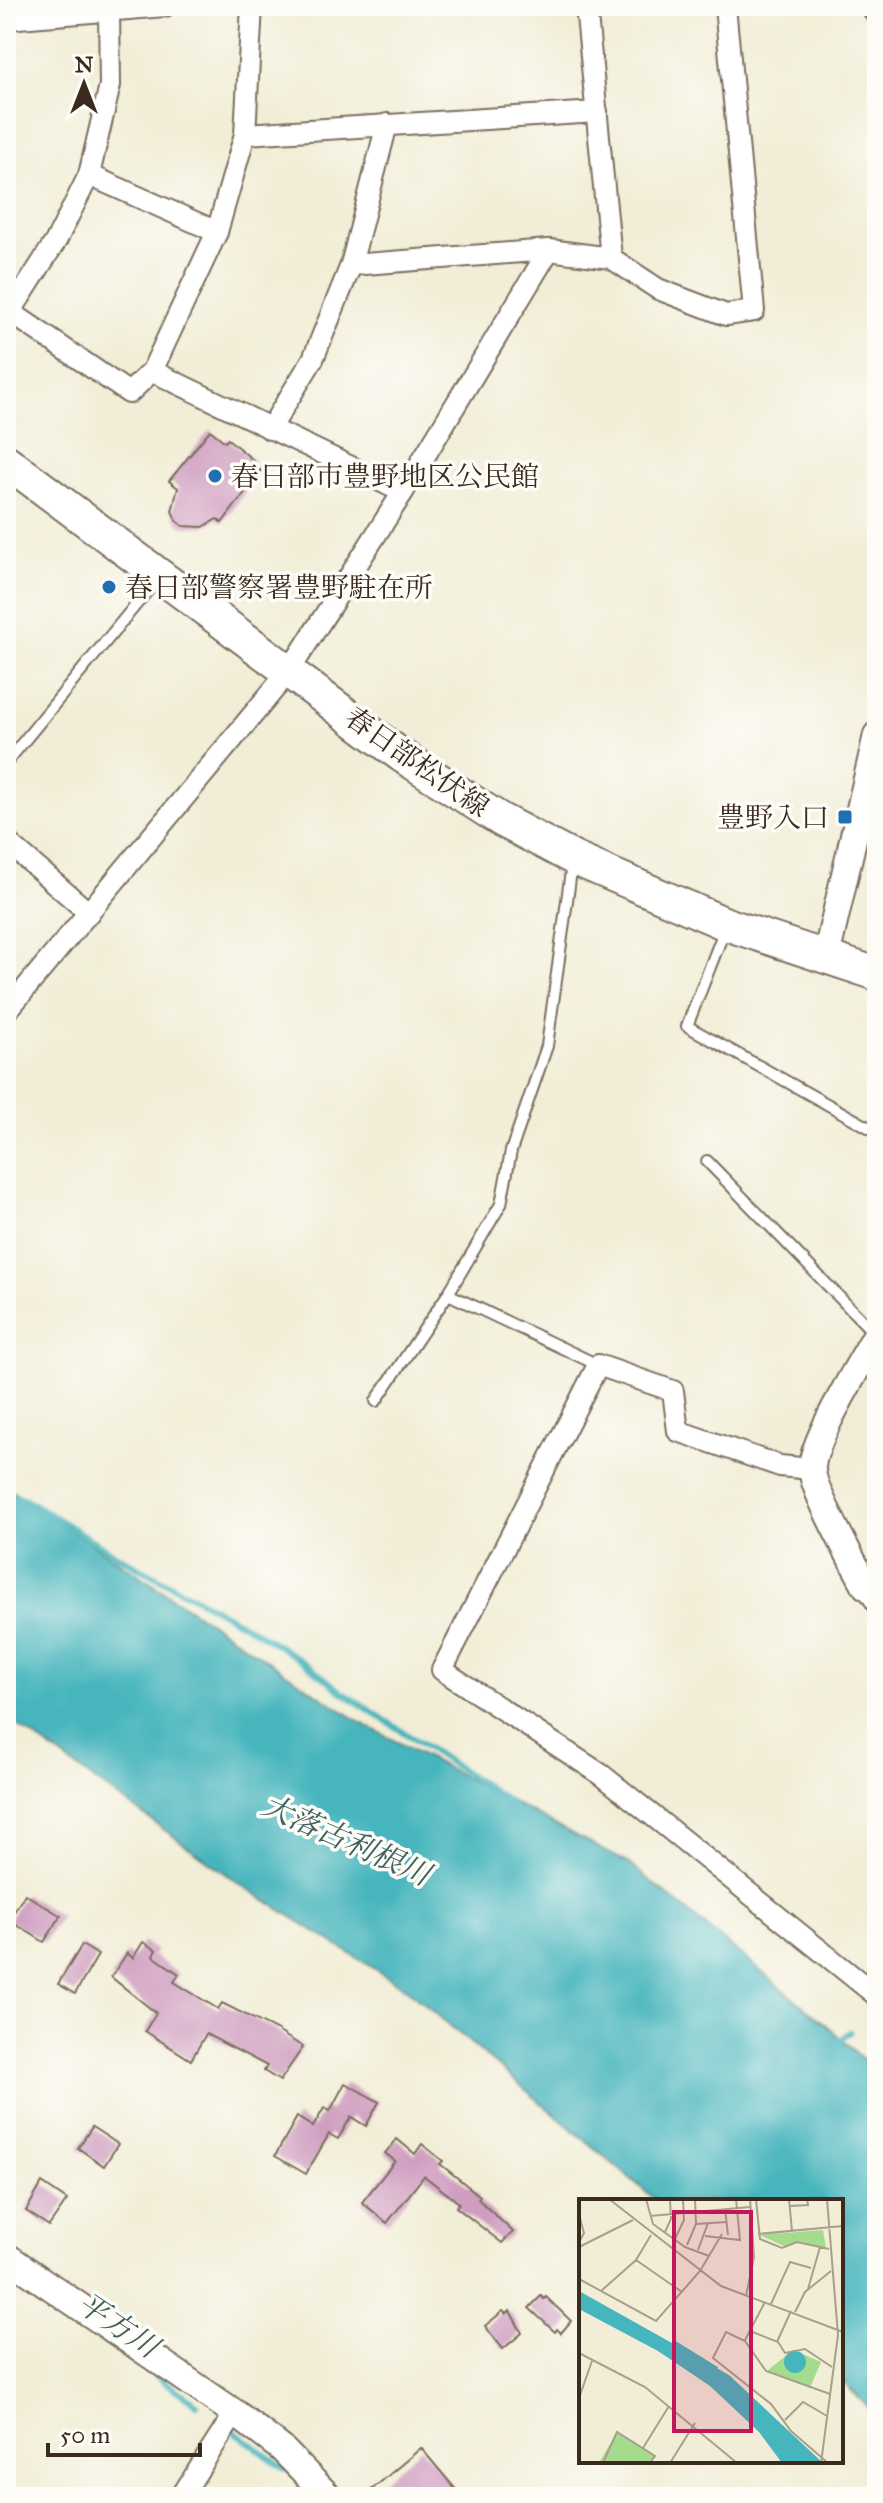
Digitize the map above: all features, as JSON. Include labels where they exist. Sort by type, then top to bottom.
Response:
[{"type":"main road","name":"春日部松伏線","points":[[6,461],[402,756],[501,820],[573,858],[726,924],[877,974]]},
{"type":"street","points":[[6,19],[109,8],[165,6]]},
{"type":"street","points":[[109,8],[110,85],[89,175],[57,239],[8,313],[129,393],[152,371],[217,232],[245,134],[252,6]]},
{"type":"street","points":[[586,6],[611,258]]},
{"type":"street","points":[[351,265],[549,250],[611,258],[658,289],[726,315],[754,311],[725,6]]},
{"type":"street","points":[[245,134],[597,112]]},
{"type":"street","points":[[270,429],[313,359],[351,265],[387,124]]},
{"type":"street","points":[[89,175],[217,232]]},
{"type":"street","points":[[6,1012],[290,670],[403,492],[549,250]]},
{"type":"street","points":[[152,371],[403,492]]},
{"type":"street","points":[[826,957],[877,735]]},
{"type":"street","points":[[6,841],[89,913]]},
{"type":"street","points":[[872,1594],[839,1537],[811,1469],[819,1440],[874,1345]]},
{"type":"street","points":[[811,1469],[780,1466],[678,1431],[673,1391],[598,1365],[442,1670],[602,1775],[877,1996]]},
{"type":"street","points":[[6,2256],[235,2413],[282,2449],[329,2497]]},
{"type":"street","points":[[181,2497],[235,2413]]},
{"type":"lane","points":[[6,763],[161,574]]},
{"type":"lane","points":[[376,1401],[448,1294],[501,1204],[511,1151],[547,1046],[573,858]]},
{"type":"lane","points":[[726,924],[687,1026],[877,1132]]},
{"type":"lane","points":[[707,1161],[874,1345]]},
{"type":"lane","points":[[448,1294],[598,1365]]},
{"type":"water","name":"大落古利根川","points":[[6,1487],[363,1724],[628,1863],[828,2026],[877,2073],[877,2416],[843,2382],[843,2199],[655,2199],[408,1990],[246,1888],[6,1717]]},
{"type":"building","name":"春日部市豊野地区公民館","points":[[210,430],[225,442],[228,439],[261,471],[222,523],[217,519],[203,527],[183,526],[172,511],[178,488],[169,481]]},
{"type":"building","points":[[25,1894],[61,1916],[44,1942],[9,1920]]},
{"type":"building","points":[[143,1942],[156,1950],[153,1956],[179,1974],[174,1982],[218,2009],[222,2003],[303,2047],[280,2081],[264,2071],[267,2066],[206,2034],[191,2060],[145,2031],[156,2013],[111,1977],[127,1953],[133,1958]]},
{"type":"building","points":[[82,1945],[98,1955],[75,1994],[58,1984]]},
{"type":"building","points":[[345,2083],[379,2102],[366,2126],[351,2117],[338,2139],[329,2134],[306,2174],[275,2156],[297,2117],[313,2127],[324,2108],[330,2111]]},
{"type":"building","points":[[92,2127],[118,2144],[104,2166],[78,2148]]},
{"type":"building","points":[[397,2139],[415,2154],[422,2144],[443,2161],[440,2164],[480,2196],[478,2199],[513,2232],[502,2243],[456,2207],[459,2203],[424,2176],[387,2223],[362,2202],[395,2161],[385,2153]]},
{"type":"building","points":[[42,2183],[67,2200],[49,2226],[26,2211]]},
{"type":"building","points":[[541,2296],[546,2297],[571,2321],[561,2333],[557,2329],[555,2332],[529,2308]]},
{"type":"building","points":[[503,2311],[506,2314],[510,2311],[522,2333],[503,2349],[485,2326]]},
{"type":"building","points":[[421,2448],[462,2497],[363,2497]]},
{"type":"waterway","points":[[6,1497],[24,1498],[120,1557],[268,1639],[342,1692],[510,1802]]},
{"type":"waterway","points":[[837,2044],[850,2032]]},
{"type":"waterway","name":"平方川","points":[[15,2281],[197,2404]]},
{"type":"waterway","name":"平方川","points":[[230,2428],[285,2469]]},
{"type":"place","name":"春日部市豊野地区公民館","points":[[215,476]]},
{"type":"place","name":"春日部警察署豊野駐在所","points":[[109,587]]},
{"type":"place","name":"豊野入口","points":[[845,817]]}]
